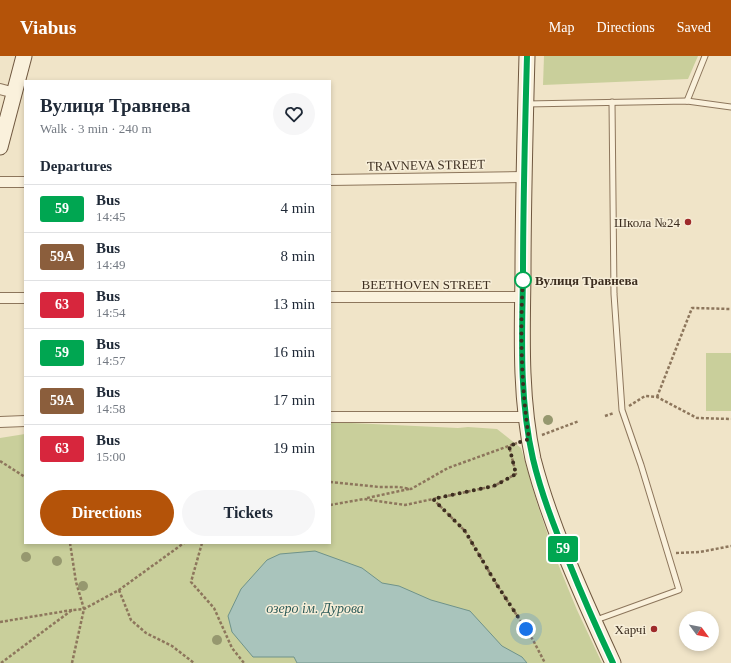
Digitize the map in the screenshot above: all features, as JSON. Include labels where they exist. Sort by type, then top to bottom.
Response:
[{"type":"main road","points":[[0,147],[24,56]]},
{"type":"main road","points":[[527,56],[523,177],[522,297],[523,387],[529,439],[539,480],[555,528],[593,621],[613,663]]},
{"type":"street","points":[[0,89],[14,93]]},
{"type":"street","name":"TRAVNEVA STREET","points":[[331,180],[523,177]]},
{"type":"street","points":[[0,182],[24,182]]},
{"type":"street","name":"BEETHOVEN STREET","points":[[331,297],[522,297]]},
{"type":"street","points":[[0,298],[24,298]]},
{"type":"street","points":[[331,417],[526,417]]},
{"type":"street","points":[[0,422],[24,421]]},
{"type":"lane","points":[[687,101],[705,56]]},
{"type":"lane","points":[[526,104],[687,101],[731,107]]},
{"type":"lane","points":[[593,621],[679,590],[641,465],[622,410],[614,294],[614,178],[612,102]]},
{"type":"path","points":[[657,397],[692,308],[731,309]]},
{"type":"path","points":[[622,410],[645,396],[657,397],[697,418],[731,419]]},
{"type":"path","points":[[331,505],[411,489],[448,468],[579,421]]},
{"type":"path","points":[[364,499],[405,505],[494,486],[516,474],[509,446]]},
{"type":"path","points":[[0,461],[24,476]]},
{"type":"path","points":[[331,482],[411,489]]},
{"type":"path","points":[[433,499],[465,531],[497,585],[533,640],[544,663]]},
{"type":"path","points":[[70,544],[76,582],[84,609],[72,663]]},
{"type":"path","points":[[0,622],[84,609],[119,590],[183,544]]},
{"type":"path","points":[[202,544],[191,582],[214,608],[232,648],[244,663]]},
{"type":"path","points":[[668,554],[700,552],[731,546]]},
{"type":"path","points":[[119,590],[132,620],[146,633],[172,646],[194,663]]},
{"type":"path","points":[[1,663],[72,610]]},
{"type":"green space","points":[[544,56],[698,56],[688,79],[543,85]]},
{"type":"green space","points":[[706,353],[731,353],[731,411],[706,411]]},
{"type":"green space","points":[[331,422],[497,429],[521,448],[537,503],[556,559],[577,610],[602,663],[0,663],[0,438],[24,434],[24,544],[331,544]]},
{"type":"water","name":"озеро ім. Дурова","points":[[315,551],[362,568],[382,583],[399,586],[431,600],[470,611],[502,646],[522,657],[527,663],[297,663],[294,657],[253,657],[232,632],[228,616],[241,589],[267,560],[280,554]]},
{"type":"bus line","name":"59","points":[[527,56],[523,177],[522,348],[523,387],[529,439],[541,486],[555,528],[593,621],[613,663]]},
{"type":"place","name":"Школа №24","points":[[688,222]]},
{"type":"place","name":"Вулиця Травнева","points":[[523,280]]},
{"type":"place","name":"Харчі","points":[[654,629]]},
{"type":"route","points":[[523,280],[523,278],[522,348],[523,387],[529,439],[509,446],[516,474],[494,486],[433,499],[465,531],[497,585],[526,629]]}]
